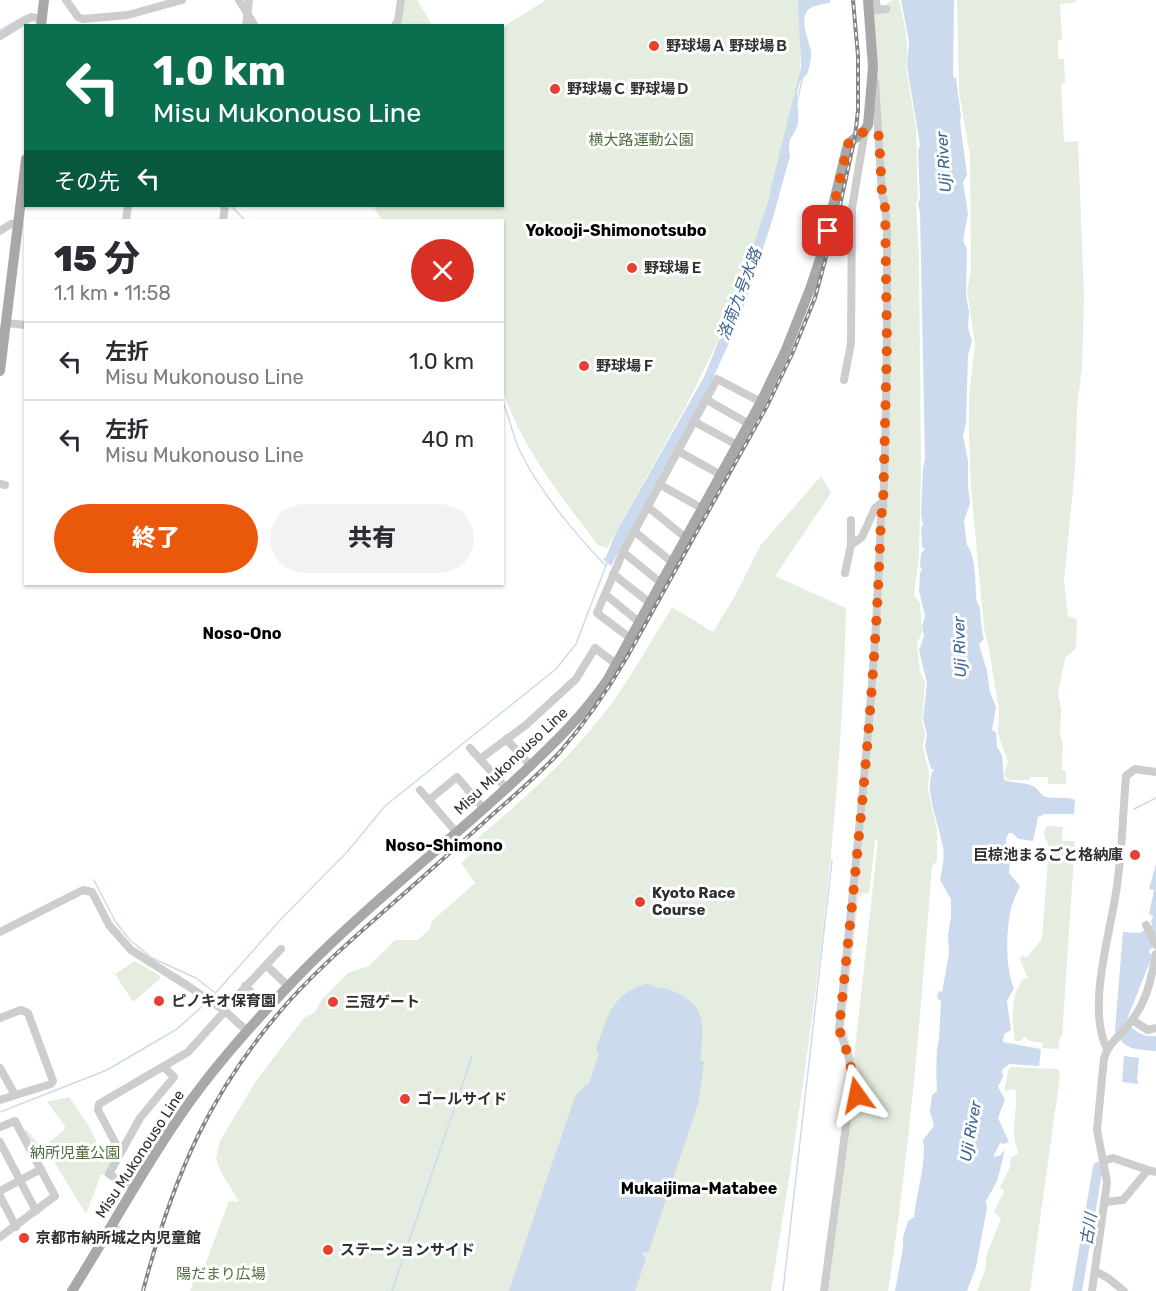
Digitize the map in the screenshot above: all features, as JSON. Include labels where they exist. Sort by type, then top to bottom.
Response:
[{"type":"main road","points":[[42,22],[44,0]]},
{"type":"main road","points":[[866,130],[870,111],[873,67],[868,0]]},
{"type":"main road","name":"Misu Mukonouso Line","points":[[72,1291],[184,1110],[267,1008],[342,933],[559,740],[590,705],[608,679],[761,402],[785,352],[810,289],[848,144],[866,130]]},
{"type":"main road","points":[[0,371],[24,173]]},
{"type":"street","points":[[66,0],[83,19],[128,15],[182,0]]},
{"type":"street","points":[[238,0],[254,24]]},
{"type":"street","points":[[246,24],[249,0]]},
{"type":"street","points":[[396,24],[402,0]]},
{"type":"street","points":[[824,1291],[851,1088],[853,1096],[857,1095],[848,1055],[839,1029],[867,747],[883,509],[887,294],[885,206],[882,194],[871,2],[876,1],[877,10],[886,9]]},
{"type":"street","points":[[0,36],[31,16],[42,22]]},
{"type":"street","points":[[866,130],[879,136]]},
{"type":"street","points":[[844,380],[851,343],[852,208],[866,130]]},
{"type":"street","points":[[866,130],[876,140],[884,242],[879,522]]},
{"type":"street","points":[[0,231],[11,224],[18,224]]},
{"type":"street","points":[[6,323],[24,325]]},
{"type":"street","points":[[630,638],[597,613],[612,573],[717,379],[761,402]]},
{"type":"street","points":[[707,400],[749,424]]},
{"type":"street","points":[[695,422],[737,445]]},
{"type":"street","points":[[678,451],[721,474]]},
{"type":"street","points":[[659,484],[703,509]]},
{"type":"street","points":[[852,545],[862,537],[875,508],[880,504]]},
{"type":"street","points":[[648,507],[686,537]]},
{"type":"street","points":[[845,573],[852,545],[851,520]]},
{"type":"street","points":[[634,531],[673,563]]},
{"type":"street","points":[[623,552],[661,583]]},
{"type":"street","points":[[612,573],[650,603]]},
{"type":"street","points":[[605,594],[639,622]]},
{"type":"street","points":[[480,759],[576,679],[595,648],[616,664]]},
{"type":"street","points":[[506,739],[531,766]]},
{"type":"street","points":[[470,748],[506,788]]},
{"type":"street","points":[[1109,1046],[1103,1042],[1099,1011],[1100,990],[1108,926],[1117,888],[1126,776],[1135,769],[1156,772]]},
{"type":"street","points":[[429,800],[458,777],[484,809]]},
{"type":"street","points":[[420,790],[457,832]]},
{"type":"street","points":[[0,932],[82,890],[88,890],[92,892],[109,925],[131,950],[225,1011],[248,1031]]},
{"type":"street","points":[[1146,925],[1156,945]]},
{"type":"street","points":[[238,995],[281,949]]},
{"type":"street","points":[[1092,1291],[1106,1202],[1107,1182],[1096,1130],[1104,1058],[1109,1046],[1151,996],[1156,954]]},
{"type":"street","points":[[266,965],[288,986]]},
{"type":"street","points":[[245,986],[267,1008]]},
{"type":"street","points":[[0,1018],[21,1010],[28,1013],[52,1078],[51,1084],[0,1100]]},
{"type":"street","points":[[122,1149],[117,1146],[98,1110],[99,1104],[188,1052],[225,1011]]},
{"type":"street","points":[[1131,1022],[1148,1030],[1156,1028]]},
{"type":"street","points":[[133,1190],[109,1174],[140,1118],[174,1077],[164,1067]]},
{"type":"street","points":[[0,1068],[15,1095]]},
{"type":"street","points":[[0,1127],[15,1121],[55,1196],[0,1238]]},
{"type":"street","points":[[0,1142],[36,1211]]},
{"type":"street","points":[[1104,1161],[1113,1158],[1152,1171],[1123,1200],[1106,1202]]},
{"type":"street","points":[[0,1191],[41,1169]]},
{"type":"street","points":[[0,1197],[16,1227]]},
{"type":"street","points":[[111,1226],[133,1239]]},
{"type":"street","points":[[1095,1271],[1124,1291]]},
{"type":"green space","points":[[404,0],[417,0],[431,24],[397,24]]},
{"type":"green space","name":"横大路運動公園","points":[[546,0],[800,0],[800,70],[781,156],[754,245],[724,329],[685,408],[607,548],[598,545],[543,470],[519,430],[504,392],[504,219],[381,219],[374,207],[504,207],[504,26]]},
{"type":"green space","points":[[893,0],[899,0],[906,34],[906,67],[916,128],[921,468],[919,555],[914,595],[920,603],[922,632],[917,644],[920,672],[925,682],[923,747],[929,773],[928,790],[937,830],[937,861],[932,866],[909,1132],[888,1291],[824,1291],[851,1088],[857,1095],[839,1029],[881,539],[886,250],[871,2],[877,10]],"holes":[[[875,840],[878,841],[854,1058],[844,1029],[859,893],[861,899],[862,893],[869,894]]]},
{"type":"green space","points":[[957,0],[1076,0],[1076,2],[1060,4],[1062,40],[1058,40],[1058,59],[1064,59],[1065,83],[1061,84],[1064,142],[1078,141],[1084,297],[1075,468],[1064,581],[1068,616],[1077,619],[1076,648],[1065,658],[1058,694],[1061,709],[1060,736],[1063,743],[1062,770],[1066,771],[1066,784],[1048,784],[1048,777],[1007,780],[1004,773],[1008,762],[998,734],[999,710],[984,628],[971,488],[969,396],[975,344],[967,290],[971,272],[970,156],[959,92]]},
{"type":"green space","name":"Kyoto Race Course","points":[[821,476],[831,493],[775,576],[846,608],[843,694],[830,865],[810,1036],[771,1291],[190,1291],[196,1273],[205,1265],[229,1201],[239,1202],[220,1170],[216,1158],[220,1141],[256,1081],[304,1018],[315,1012],[322,999],[348,973],[369,966],[395,940],[418,940],[430,929],[432,921],[475,883],[461,863],[477,849],[472,843],[529,793],[583,739],[622,689],[672,607],[713,632],[735,596],[760,546]]},
{"type":"green space","points":[[1046,826],[1063,827],[1062,841],[1075,841],[1062,1037],[1060,1037],[1058,1049],[1042,1048],[1043,1043],[1029,1041],[1025,1036],[1021,1041],[1015,1041],[1013,1026],[1016,991],[1024,979],[1028,979],[1020,959],[1022,956],[1027,957],[1042,939],[1049,847],[1044,835]]},
{"type":"green space","points":[[135,961],[160,976],[160,979],[133,1002],[115,974]]},
{"type":"green space","points":[[1011,1067],[1059,1069],[1060,1076],[1030,1291],[977,1291],[985,1270],[987,1253],[1001,1219],[994,1212],[1004,1191],[1000,1187],[1010,1167],[1011,1157],[1018,1154],[1014,1132],[1015,1089],[1004,1091]]},
{"type":"green space","name":"納所児童公園","points":[[69,1097],[89,1126],[102,1153],[115,1147],[117,1153],[105,1176],[101,1174],[86,1214],[50,1155],[39,1161],[24,1131],[27,1130],[42,1148],[64,1130],[65,1126],[47,1102]]},
{"type":"water","points":[[798,0],[830,0],[830,3],[813,7],[805,14],[804,25],[811,56],[808,72],[800,81],[798,90],[797,127],[790,140],[790,156],[772,221],[738,324],[706,393],[611,566],[603,559],[704,377],[736,298],[767,204],[801,67]]},
{"type":"water","name":"Uji River","points":[[901,0],[954,0],[953,77],[956,78],[967,175],[963,182],[968,214],[963,241],[967,249],[966,294],[969,312],[968,328],[972,341],[968,355],[966,423],[963,436],[968,461],[970,503],[964,521],[967,545],[973,562],[976,599],[980,608],[984,639],[979,644],[990,692],[996,707],[992,730],[996,732],[997,747],[1002,755],[1004,780],[1033,786],[1046,797],[1075,800],[1074,814],[1045,814],[1038,817],[1033,841],[1019,839],[1012,833],[1009,833],[1006,838],[1007,860],[1010,863],[1009,873],[1020,886],[1012,906],[1008,927],[1008,960],[1014,988],[1007,1001],[1011,1030],[1004,1034],[1003,1042],[1041,1049],[1039,1066],[1009,1064],[1002,1070],[1003,1077],[998,1087],[1005,1099],[998,1118],[1009,1142],[1000,1143],[993,1157],[999,1156],[1005,1150],[997,1181],[986,1201],[987,1208],[976,1267],[967,1291],[895,1291],[903,1237],[908,1221],[914,1217],[922,1168],[923,1140],[934,1126],[930,1111],[932,1095],[937,1091],[936,1072],[941,1001],[937,994],[942,992],[949,954],[948,935],[951,917],[951,899],[940,880],[944,851],[931,796],[931,776],[934,769],[931,769],[925,747],[927,735],[923,719],[927,683],[919,650],[924,636],[922,626],[925,616],[919,591],[922,569],[920,567],[921,554],[925,549],[922,547],[921,528],[923,525],[921,514],[925,459],[918,204],[920,199],[918,151],[920,145],[907,66],[909,42]]},
{"type":"water","points":[[1156,864],[1156,946],[1149,950],[1150,954],[1153,954],[1126,1022],[1140,1033],[1156,1036],[1156,1051],[1131,1048],[1122,1042],[1115,1030],[1123,932],[1140,933],[1152,925],[1153,916],[1149,914],[1154,890],[1149,889]]},
{"type":"water","points":[[648,983],[682,996],[697,1009],[702,1027],[700,1060],[704,1062],[699,1101],[648,1253],[643,1252],[642,1254],[646,1258],[635,1291],[509,1291],[574,1099],[577,1093],[589,1083],[599,1054],[596,1049],[612,1008],[626,994]]},
{"type":"water","points":[[1124,1056],[1139,1058],[1137,1080],[1139,1084],[1122,1082]]},
{"type":"waterway","points":[[0,30],[25,16]]},
{"type":"waterway","name":"洛南九号水路","points":[[796,106],[803,76]]},
{"type":"waterway","points":[[232,207],[244,219]]},
{"type":"waterway","points":[[504,405],[518,447],[538,482],[570,526],[605,565]]},
{"type":"waterway","points":[[212,997],[281,919],[348,851],[385,806],[556,669],[576,644],[607,563]]},
{"type":"waterway","points":[[1134,809],[1156,798]]},
{"type":"waterway","points":[[783,1291],[832,860]]},
{"type":"waterway","points":[[94,880],[115,921],[130,940],[152,958],[196,978],[214,992]]},
{"type":"waterway","points":[[0,1112],[107,1070],[177,1029],[207,1002]]},
{"type":"waterway","points":[[392,1291],[472,1056]]},
{"type":"waterway","name":"古川","points":[[1077,1291],[1098,1167]]},
{"type":"railway","points":[[143,1291],[182,1172],[198,1135],[238,1066],[263,1032],[315,974],[526,785],[569,742],[627,657],[767,406],[815,298],[840,205],[855,137],[858,110],[858,56],[853,0]]},
{"type":"place","name":"野球場Ａ 野球場Ｂ","points":[[654,46]]},
{"type":"place","name":"野球場Ｃ 野球場Ｄ","points":[[555,89]]},
{"type":"place","name":"野球場Ｅ","points":[[632,268]]},
{"type":"place","name":"野球場Ｆ","points":[[584,366]]},
{"type":"place","name":"巨椋池まるごと格納庫","points":[[1135,855]]},
{"type":"place","name":"Kyoto Race Course","points":[[640,902]]},
{"type":"place","name":"ピノキオ保育園","points":[[159,1001]]},
{"type":"place","name":"三冠ゲート","points":[[333,1002]]},
{"type":"place","name":"ゴールサイド","points":[[405,1099]]},
{"type":"place","name":"京都市納所城之内児童館","points":[[24,1238]]},
{"type":"place","name":"ステーションサイド","points":[[328,1250]]},
{"type":"district","name":"Yokooji-Shimonotsubo","points":[[616,230]]},
{"type":"district","name":"Noso-Ono","points":[[242,633]]},
{"type":"district","name":"Noso-Shimono","points":[[444,845]]},
{"type":"district","name":"Mukaijima-Matabee","points":[[699,1188]]},
{"type":"route","points":[[828,231],[848,144],[866,130],[879,136],[882,194],[885,206],[887,342],[883,509],[872,692],[839,1029],[848,1055],[857,1095]]},
{"type":"park label","name":"陽だまり広場","points":[[221,1274]]}]
